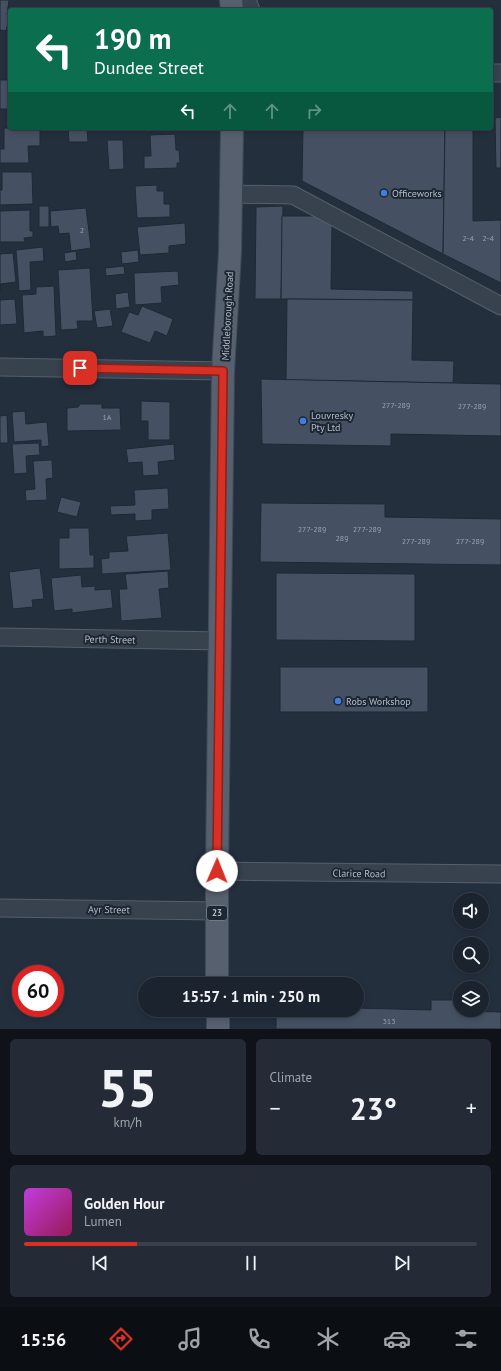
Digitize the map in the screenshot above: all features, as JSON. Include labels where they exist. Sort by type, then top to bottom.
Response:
[{"type":"main road","name":"Middleborough Road","points":[[217,977],[223,371],[230,252],[232,130]]},
{"type":"main road","points":[[218,1017],[218,1029]]},
{"type":"street","points":[[231,194],[293,195],[501,306]]},
{"type":"street","points":[[0,367],[223,371]]},
{"type":"street","name":"Perth Street","points":[[0,637],[221,640]]},
{"type":"street","name":"Clarice Road","points":[[217,871],[501,874]]},
{"type":"street","name":"Ayr Street","points":[[0,908],[217,911]]},
{"type":"building","points":[[0,0],[9,0],[7,15],[8,26],[6,31],[0,30]]},
{"type":"building","points":[[0,80],[8,80],[8,109],[0,109]]},
{"type":"building","points":[[501,117],[501,168],[496,168],[495,118]]},
{"type":"building","points":[[4,128],[8,128],[8,130],[40,130],[40,146],[28,146],[29,163],[0,163],[0,149],[4,149]]},
{"type":"building","points":[[68,130],[87,130],[88,142],[69,142]]},
{"type":"building","name":"Officeworks","points":[[303,130],[445,130],[443,254],[302,181]]},
{"type":"building","points":[[445,130],[473,130],[473,221],[501,220],[501,283],[443,254]]},
{"type":"building","points":[[175,134],[176,150],[179,150],[180,163],[177,163],[177,168],[144,169],[144,156],[151,156],[150,135]]},
{"type":"building","points":[[107,140],[123,140],[124,169],[109,170]]},
{"type":"building","points":[[2,172],[32,172],[33,204],[0,205]]},
{"type":"building","points":[[157,185],[157,191],[164,191],[164,204],[170,204],[170,217],[137,218],[135,186]]},
{"type":"building","points":[[39,206],[49,206],[49,227],[39,227]]},
{"type":"building","points":[[283,206],[281,299],[255,299],[256,207]]},
{"type":"building","points":[[86,208],[91,248],[71,251],[69,233],[59,234],[58,226],[51,227],[50,211]]},
{"type":"building","points":[[30,210],[30,231],[33,231],[33,237],[24,238],[25,242],[0,242],[0,211]]},
{"type":"building","points":[[282,216],[317,216],[332,226],[331,289],[413,291],[413,300],[281,299]]},
{"type":"building","points":[[185,223],[186,244],[169,246],[169,253],[140,255],[137,227]]},
{"type":"building","points":[[43,247],[44,261],[30,262],[31,290],[19,291],[16,250]]},
{"type":"building","points":[[138,250],[139,262],[122,264],[121,252]]},
{"type":"building","points":[[76,251],[77,260],[65,262],[64,253]]},
{"type":"building","points":[[13,253],[16,282],[0,284],[0,254]]},
{"type":"building","points":[[124,266],[125,274],[106,276],[105,268]]},
{"type":"building","points":[[90,268],[93,321],[77,321],[78,329],[61,330],[58,270]]},
{"type":"building","points":[[178,271],[179,285],[161,287],[162,303],[135,305],[134,273]]},
{"type":"building","points":[[54,286],[56,336],[43,337],[43,331],[24,333],[22,295],[36,294],[36,287]]},
{"type":"building","points":[[128,292],[130,307],[116,309],[115,294]]},
{"type":"building","points":[[15,299],[17,324],[0,325],[0,300]]},
{"type":"building","points":[[287,299],[413,300],[412,360],[454,361],[453,383],[286,380]]},
{"type":"building","points":[[142,306],[173,319],[167,336],[155,331],[150,343],[121,332],[129,312],[138,315]]},
{"type":"building","points":[[110,309],[113,326],[97,328],[94,311]]},
{"type":"building","points":[[261,379],[501,384],[501,436],[391,434],[391,446],[262,444]]},
{"type":"building","points":[[141,401],[170,402],[170,440],[148,440],[148,421],[141,421]]},
{"type":"building","points":[[80,404],[102,404],[102,408],[120,408],[121,430],[67,431],[67,408],[78,407]]},
{"type":"building","points":[[25,411],[26,424],[47,422],[49,446],[41,447],[41,440],[14,442],[12,412]]},
{"type":"building","points":[[7,415],[8,443],[0,443],[0,416]]},
{"type":"building","points":[[39,443],[40,455],[26,456],[27,473],[14,474],[12,444]]},
{"type":"building","points":[[174,444],[175,460],[158,462],[159,475],[143,476],[142,462],[128,463],[126,449]]},
{"type":"building","points":[[52,460],[53,478],[46,479],[47,500],[26,501],[25,490],[35,489],[33,461]]},
{"type":"building","points":[[168,488],[169,509],[152,510],[152,520],[135,521],[135,514],[111,515],[110,506],[135,505],[134,490]]},
{"type":"building","points":[[61,497],[81,502],[77,517],[57,512]]},
{"type":"building","points":[[261,503],[385,504],[385,517],[501,519],[501,565],[260,562]]},
{"type":"building","points":[[69,528],[89,528],[90,555],[94,555],[94,568],[59,569],[59,538],[69,538]]},
{"type":"building","points":[[168,533],[171,570],[102,574],[101,559],[109,558],[109,552],[128,551],[126,536]]},
{"type":"building","points":[[40,568],[44,599],[32,600],[33,607],[13,609],[9,572]]},
{"type":"building","points":[[168,571],[169,588],[159,589],[162,618],[121,621],[119,589],[127,589],[125,574]]},
{"type":"building","points":[[276,573],[415,574],[415,641],[276,640]]},
{"type":"building","points":[[81,575],[82,587],[95,586],[95,590],[111,589],[113,608],[72,613],[72,609],[54,611],[51,578]]},
{"type":"building","points":[[280,667],[428,667],[428,712],[280,712]]},
{"type":"building","points":[[431,1000],[453,1000],[453,1017],[489,1017],[489,1012],[501,1012],[501,1029],[276,1029],[276,1017],[364,1017],[364,1008],[431,1010]]},
{"type":"place","name":"Officeworks","points":[[384,193]]},
{"type":"place","name":"Louvresky Pty Ltd","points":[[303,421]]},
{"type":"place","name":"Robs Workshop","points":[[338,701]]},
{"type":"route","points":[[80,368],[223,371],[221,640],[217,871]]}]
